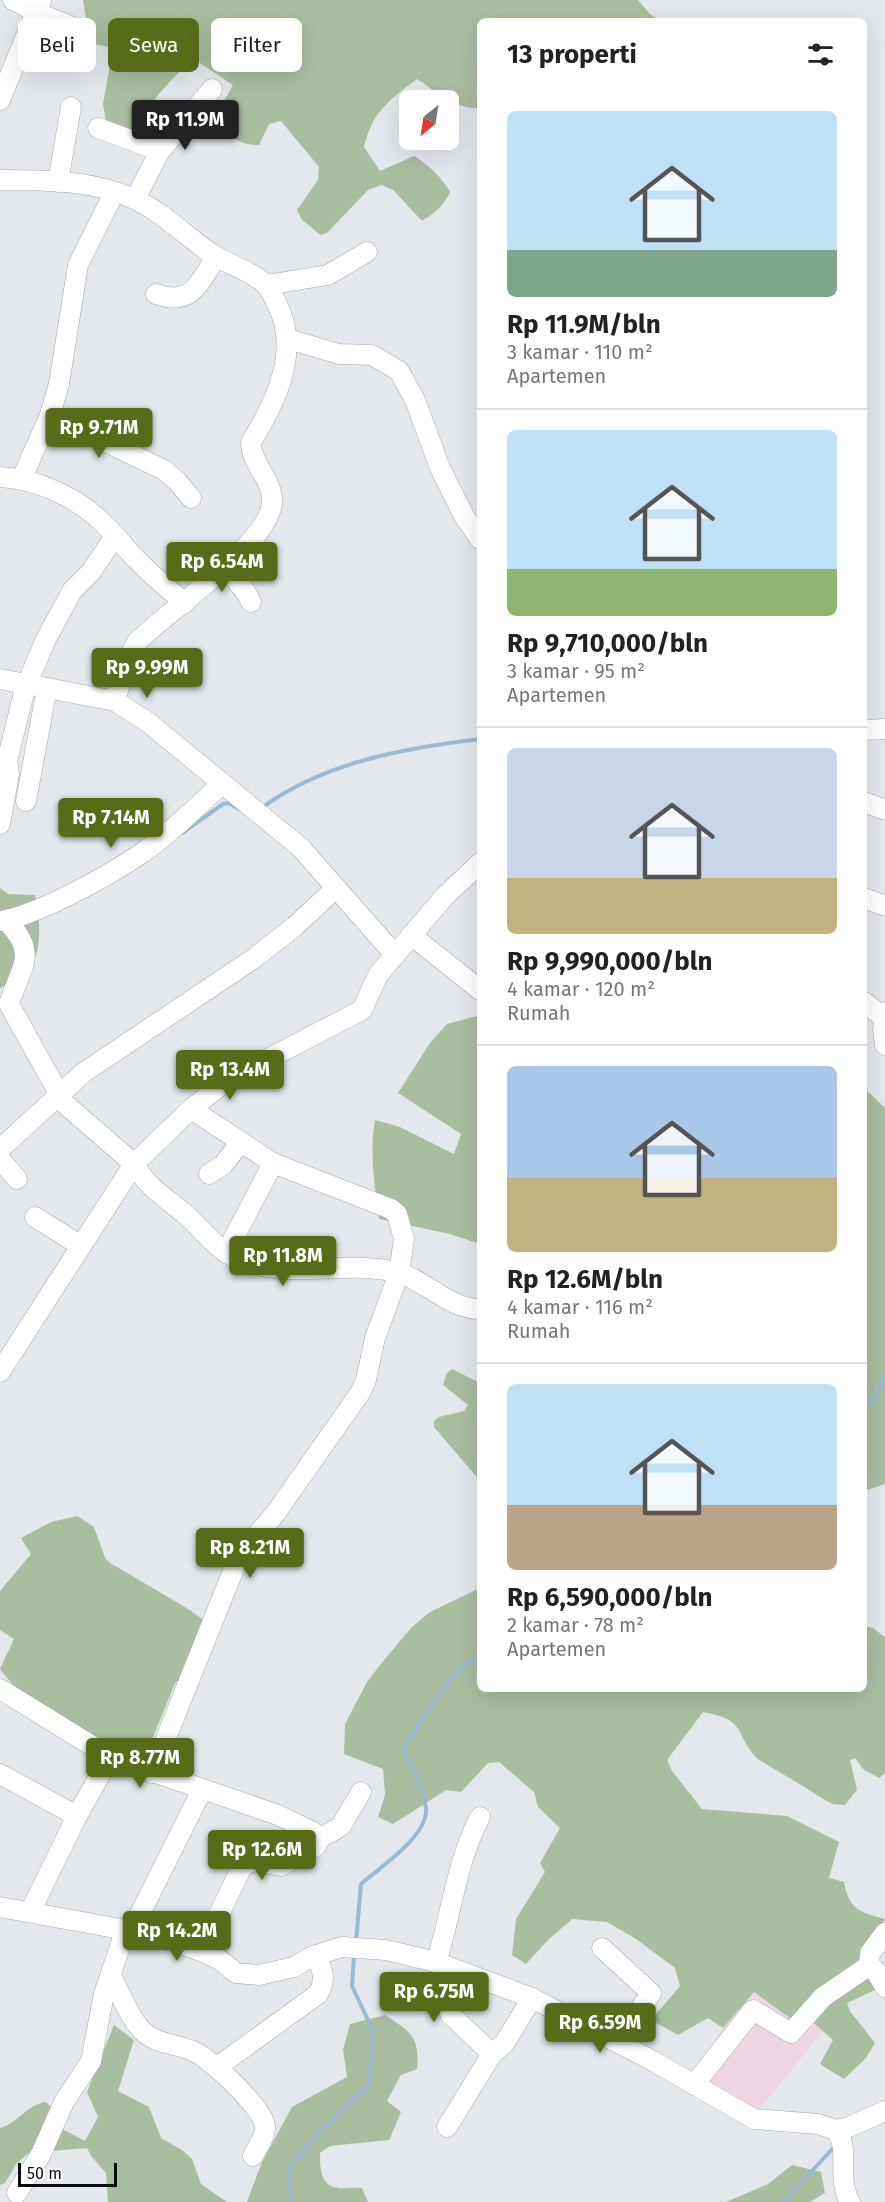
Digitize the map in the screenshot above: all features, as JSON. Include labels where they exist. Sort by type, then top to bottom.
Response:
[{"type":"street","points":[[13,0],[39,6],[60,18]]},
{"type":"street","points":[[0,100],[39,6]]},
{"type":"street","points":[[135,199],[160,151],[212,89]]},
{"type":"street","points":[[58,182],[71,107]]},
{"type":"street","points":[[98,128],[160,151]]},
{"type":"street","points":[[0,180],[76,183],[135,199],[216,257],[266,285],[285,320],[288,339],[283,375],[264,423],[251,442],[255,461],[272,494],[269,517],[253,540],[136,643],[127,661],[115,701]]},
{"type":"street","points":[[22,478],[50,415],[59,384],[78,265],[85,246],[114,193]]},
{"type":"street","points":[[266,285],[328,275],[367,252]]},
{"type":"street","points":[[156,294],[170,299],[190,294],[216,257]]},
{"type":"street","points":[[288,339],[339,354],[372,355],[399,371],[411,391],[440,468],[464,516],[477,535]]},
{"type":"street","points":[[50,415],[164,470],[191,498]]},
{"type":"street","points":[[0,477],[22,478],[72,500],[98,518],[139,562],[184,603]]},
{"type":"street","points":[[0,824],[9,774],[7,761],[27,684],[64,604],[75,586],[104,555],[115,536]]},
{"type":"street","points":[[224,566],[248,594],[251,602]]},
{"type":"street","points":[[0,679],[115,701],[149,723],[301,848],[395,955]]},
{"type":"street","points":[[26,801],[47,688]]},
{"type":"street","points":[[867,730],[885,729]]},
{"type":"street","points":[[222,784],[142,853],[65,896],[22,916],[3,921],[25,946],[26,957],[9,1004],[70,1110],[134,1164],[141,1177],[154,1190],[226,1253],[262,1267],[325,1267],[399,1273],[453,1302],[477,1308]]},
{"type":"street","points":[[867,803],[885,810]]},
{"type":"street","points":[[0,1372],[134,1164],[191,1109],[229,1078],[362,1010],[373,983],[395,955],[444,897],[477,866]]},
{"type":"street","points":[[0,1149],[104,1057],[253,959],[294,927],[336,888]]},
{"type":"street","points":[[411,935],[477,988]]},
{"type":"street","points":[[867,1004],[884,1015],[885,1045]]},
{"type":"street","points":[[152,1773],[235,1566],[249,1544],[275,1514],[366,1380],[375,1338],[399,1273],[403,1252],[402,1228],[391,1209],[273,1163],[191,1109]]},
{"type":"street","points":[[209,1174],[223,1165],[240,1143]]},
{"type":"street","points":[[0,1159],[17,1179]]},
{"type":"street","points":[[226,1253],[273,1163]]},
{"type":"street","points":[[35,1217],[81,1246]]},
{"type":"street","points":[[0,1689],[110,1757],[278,1815],[313,1832],[319,1839]]},
{"type":"street","points":[[30,1912],[77,1816],[110,1757]]},
{"type":"street","points":[[0,1774],[77,1816]]},
{"type":"street","points":[[17,2193],[41,2154],[64,2102],[91,2061],[111,1976],[129,1929],[202,1790]]},
{"type":"street","points":[[201,1951],[242,1867],[252,1861],[285,1865],[316,1846],[319,1839],[341,1826],[361,1792]]},
{"type":"street","points":[[436,1962],[447,1930],[463,1857],[480,1817]]},
{"type":"street","points":[[0,1906],[129,1929],[201,1951],[220,1960],[236,1973],[259,1975],[294,1966],[313,1956],[342,1947],[365,1948],[436,1962],[532,1998],[618,2042],[754,2119],[818,2124],[839,2134]]},
{"type":"street","points":[[869,1967],[870,1953],[885,1933]]},
{"type":"street","points":[[602,1948],[651,1993],[618,2042]]},
{"type":"street","points":[[217,2067],[318,1994],[323,1986],[324,1977],[313,1956]]},
{"type":"street","points":[[869,1967],[875,1970],[885,1987]]},
{"type":"street","points":[[694,2085],[753,2010],[791,2033],[823,1997],[869,1967]]},
{"type":"street","points":[[461,1972],[448,2004],[450,2014],[492,2054]]},
{"type":"street","points":[[111,1976],[145,2034],[156,2040],[192,2051],[217,2067],[265,2124],[265,2133],[253,2156]]},
{"type":"street","points":[[447,2127],[492,2054],[504,2044],[532,1998]]},
{"type":"street","points":[[839,2134],[885,2111]]},
{"type":"street","points":[[839,2134],[843,2189],[850,2202]]},
{"type":"shaded area","points":[[754,1992],[794,2022],[807,2016],[823,2031],[754,2116],[693,2077],[723,2028]]},
{"type":"green space","points":[[83,0],[638,0],[656,18],[477,18],[477,108],[459,104],[459,90],[433,90],[417,79],[399,90],[383,107],[372,124],[364,147],[380,171],[414,156],[420,160],[439,177],[450,192],[444,201],[435,212],[422,221],[393,190],[382,185],[368,190],[327,233],[321,235],[302,220],[297,210],[318,180],[319,167],[281,121],[269,124],[259,145],[247,144],[227,133],[219,123],[221,106],[233,85],[214,72],[302,72],[302,18],[211,18],[211,70],[199,62],[199,18],[108,18],[108,47],[96,44],[96,18],[86,18]]},
{"type":"green space","points":[[109,72],[179,72],[128,132],[106,121],[103,104]]},
{"type":"green space","points":[[0,888],[8,894],[35,895],[39,938],[33,962],[26,972],[15,981],[0,988]]},
{"type":"green space","points":[[477,1016],[477,1243],[450,1234],[379,1219],[373,1170],[375,1120],[400,1127],[454,1154],[461,1134],[398,1093],[430,1043],[447,1024]]},
{"type":"green space","points":[[867,1091],[885,1108],[885,1484],[867,1490]]},
{"type":"green space","points":[[452,1369],[477,1382],[477,1477],[434,1427],[434,1421],[439,1417],[464,1411],[468,1405],[443,1385],[447,1373]]},
{"type":"green space","points":[[77,1516],[94,1527],[105,1558],[110,1563],[185,1607],[215,1628],[190,1687],[176,1681],[144,1759],[86,1733],[46,1710],[12,1684],[0,1669],[14,1639],[0,1630],[0,1591],[31,1554],[21,1538],[51,1522]]},
{"type":"green space","points":[[477,1589],[477,1692],[867,1692],[867,1627],[873,1628],[885,1637],[885,1773],[879,1778],[863,1769],[855,1758],[850,1760],[857,1790],[845,1805],[832,1804],[758,1759],[734,1724],[718,1715],[703,1712],[667,1760],[672,1771],[702,1809],[787,1816],[839,1842],[829,1878],[844,1882],[849,1899],[862,1912],[885,1919],[857,1964],[877,1989],[847,2003],[850,2011],[875,2043],[866,2058],[844,2079],[820,2064],[833,2040],[807,2017],[795,2022],[754,1992],[723,2028],[708,2018],[678,2035],[651,2020],[680,1986],[675,1968],[636,1939],[607,1922],[572,1919],[526,1964],[512,1955],[516,1919],[545,1872],[540,1863],[560,1828],[538,1807],[534,1792],[499,1762],[488,1763],[461,1792],[446,1790],[393,1824],[378,1817],[385,1795],[383,1769],[344,1754],[345,1724],[367,1682],[411,1628],[430,1612]]},
{"type":"green space","points":[[385,2015],[412,2036],[418,2058],[417,2069],[401,2075],[387,2101],[401,2112],[389,2140],[330,2146],[320,2153],[324,2180],[338,2188],[362,2188],[368,2202],[247,2202],[262,2162],[292,2107],[347,2077],[343,2050],[350,2024]]},
{"type":"green space","points":[[114,2025],[134,2040],[118,2091],[149,2107],[161,2138],[182,2150],[192,2159],[201,2184],[227,2202],[108,2202],[106,2173],[87,2148],[29,2153],[17,2163],[5,2183],[0,2185],[0,2128],[13,2122],[33,2106],[46,2102],[62,2119],[60,2128],[85,2141],[98,2117],[87,2092]]},
{"type":"green space","points":[[792,2165],[821,2172],[825,2193],[810,2202],[726,2202],[768,2184]]},
{"type":"waterway","points":[[263,807],[287,792],[339,768],[423,747],[477,739]]},
{"type":"waterway","points":[[182,833],[223,804],[229,803],[239,809]]},
{"type":"waterway","points":[[20,928],[37,920]]},
{"type":"waterway","points":[[867,1404],[876,1397],[885,1375]]},
{"type":"waterway","points":[[356,1942],[361,1884],[411,1840],[425,1819],[423,1793],[403,1748],[448,1682],[459,1670],[477,1658]]},
{"type":"waterway","points":[[291,2202],[289,2168],[319,2132],[369,2085],[373,2031],[352,1986],[354,1955]]},
{"type":"waterway","points":[[783,2202],[835,2146]]}]
